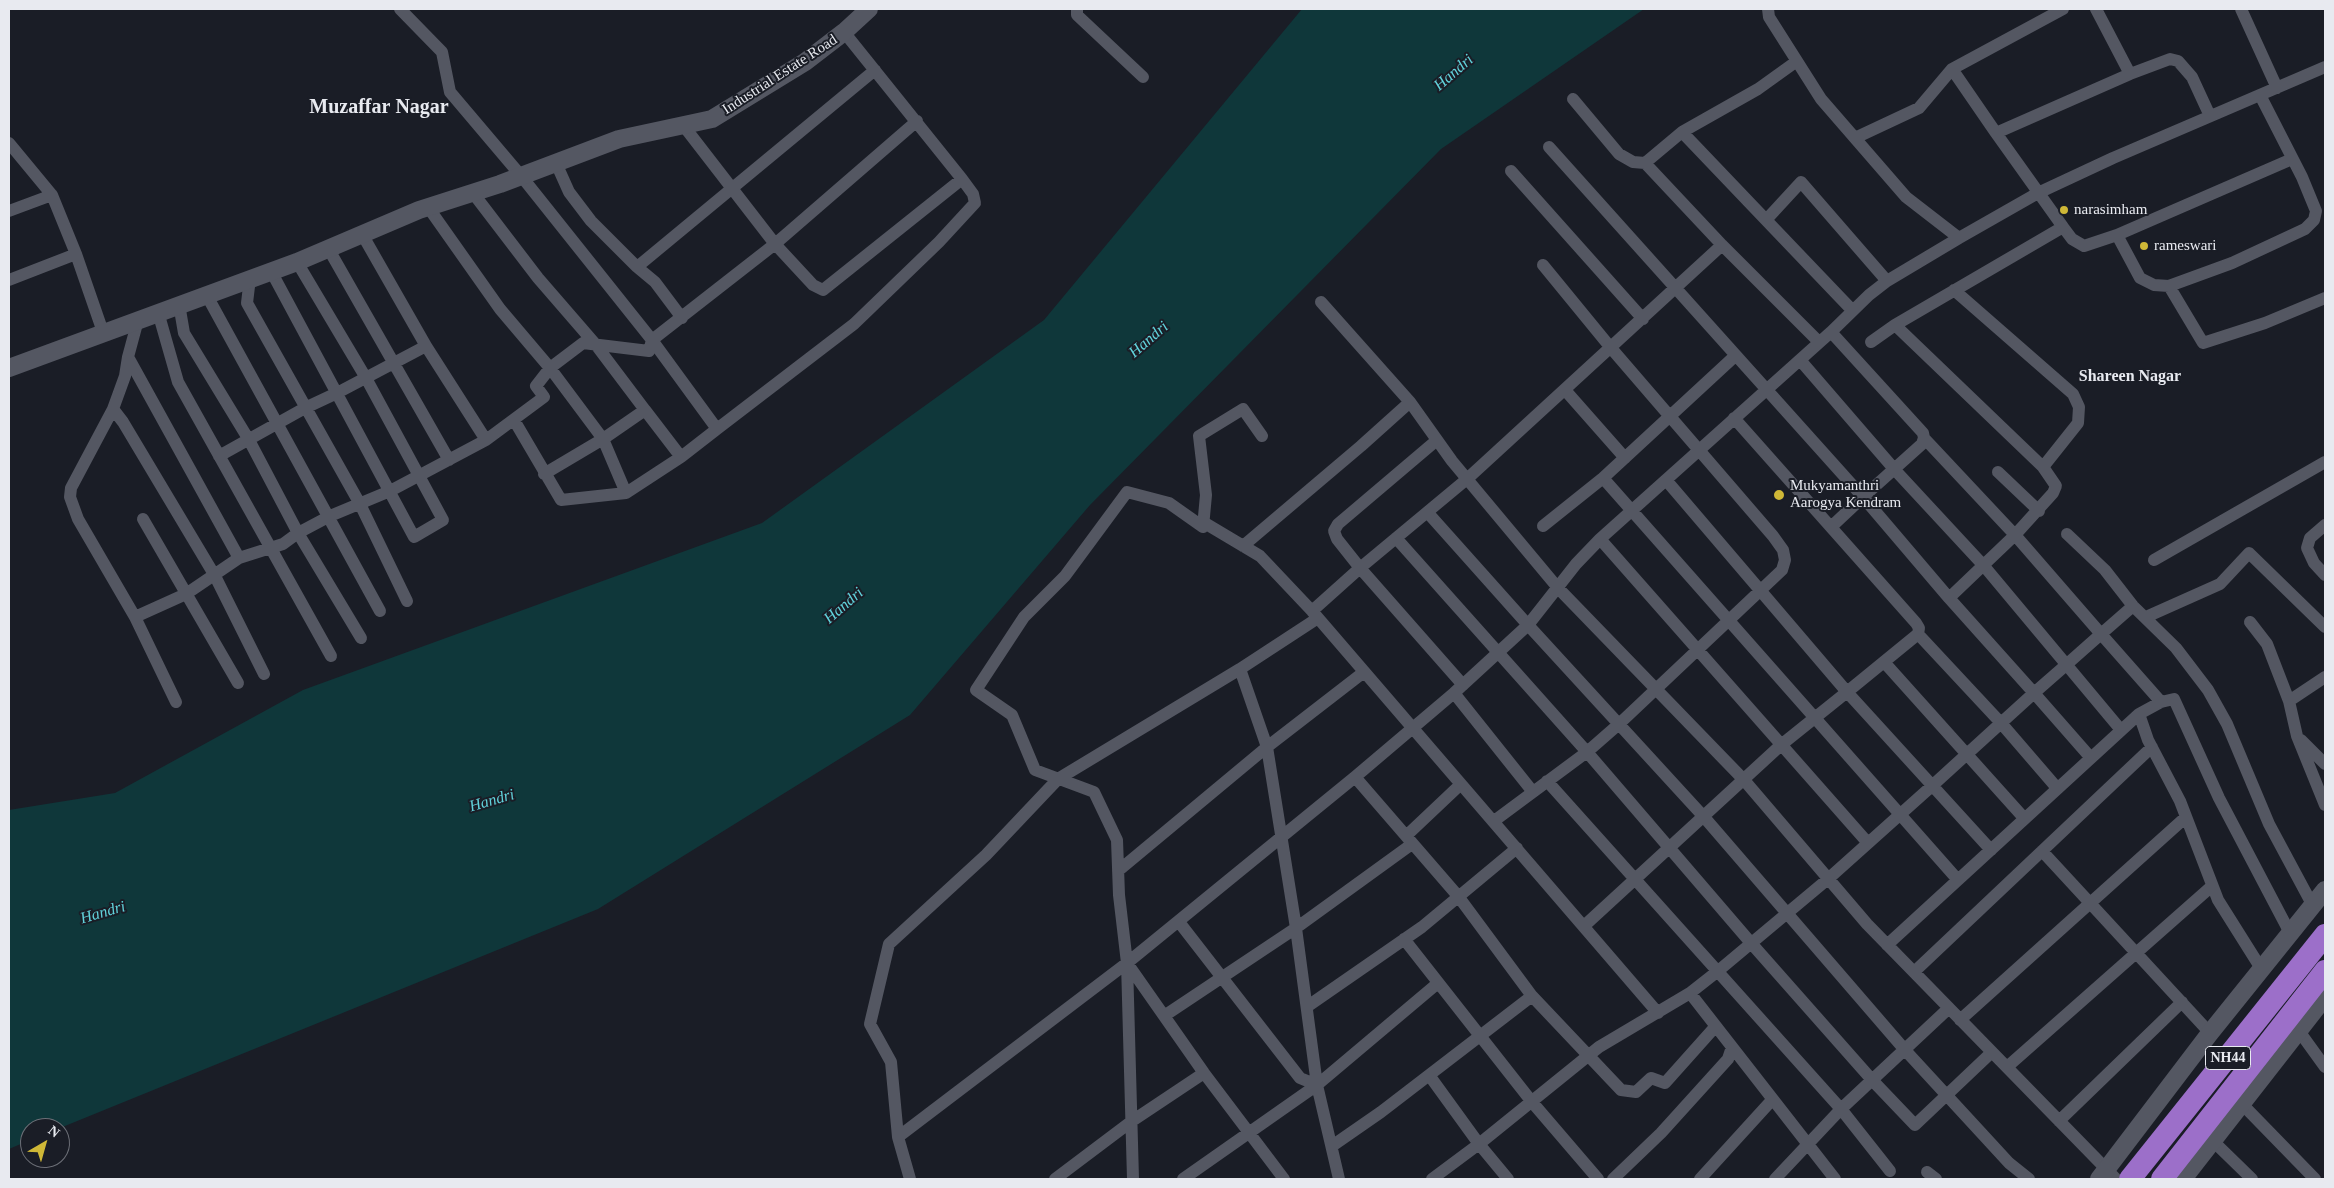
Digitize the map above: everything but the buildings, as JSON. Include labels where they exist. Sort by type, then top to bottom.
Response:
[{"type":"highway","name":"NH44","points":[[2130,1179],[2325,935]]},
{"type":"highway","name":"NH44","points":[[2162,1179],[2325,971]]},
{"type":"main road","name":"Industrial Estate Road","points":[[683,125],[712,119],[804,62],[844,32],[862,11]]},
{"type":"main road","points":[[9,368],[178,304],[297,262],[428,207],[522,176],[619,139],[683,125]]},
{"type":"main road","points":[[2107,1176],[2210,1033],[2325,890]]},
{"type":"main road","points":[[2183,1179],[2325,997]]},
{"type":"street","points":[[400,9],[442,52],[450,92],[522,176],[652,340],[717,428]]},
{"type":"street","points":[[1077,9],[1077,15],[1143,77]]},
{"type":"street","points":[[1768,9],[1769,17],[1821,99],[1906,197],[1959,238]]},
{"type":"street","points":[[1855,138],[1919,108],[1952,69],[2063,9]]},
{"type":"street","points":[[2096,9],[2130,74]]},
{"type":"street","points":[[2241,9],[2277,88]]},
{"type":"street","points":[[514,420],[561,500],[626,493],[680,457],[854,324],[939,242],[975,203],[973,194],[962,179],[844,32]]},
{"type":"street","points":[[1996,133],[2130,74],[2170,59],[2178,61],[2192,77],[2210,116]]},
{"type":"street","points":[[1645,163],[1682,132],[1758,88],[1797,61]]},
{"type":"street","points":[[898,1137],[1179,922],[1355,777],[1458,689],[1528,626],[1576,564],[1600,539],[1820,342],[1852,310],[1887,281],[2038,193],[2325,67]]},
{"type":"street","points":[[1952,69],[2063,227],[2072,239],[2084,246],[2117,235],[2292,159]]},
{"type":"street","points":[[638,267],[875,70]]},
{"type":"street","points":[[2117,235],[2140,278],[2154,284],[2170,286],[2232,263],[2288,238],[2320,219],[2260,95]]},
{"type":"street","points":[[1573,99],[1619,154],[1633,162],[1645,163],[1722,245],[1820,342]]},
{"type":"street","points":[[135,617],[186,594],[239,558],[270,550],[283,544],[298,533],[330,516],[390,492],[486,440],[544,397],[536,386],[550,368],[582,343],[649,351],[652,340],[775,244],[917,121]]},
{"type":"street","points":[[683,125],[775,244],[813,284],[823,290],[962,179]]},
{"type":"street","points":[[1682,132],[1852,310]]},
{"type":"street","points":[[9,143],[52,195],[76,254],[103,332]]},
{"type":"street","points":[[1550,146],[1863,497],[1949,598],[2091,758]]},
{"type":"street","points":[[556,163],[569,192],[591,221],[655,282],[682,318]]},
{"type":"street","points":[[1511,171],[1643,319]]},
{"type":"street","points":[[1766,220],[1801,182],[1887,281]]},
{"type":"street","points":[[473,193],[538,278],[596,345],[680,457]]},
{"type":"street","points":[[9,211],[52,195]]},
{"type":"street","points":[[428,207],[500,308],[550,368],[603,439],[626,493]]},
{"type":"street","points":[[1871,342],[1895,325],[2063,227]]},
{"type":"street","points":[[362,234],[426,346],[486,440]]},
{"type":"street","points":[[910,1179],[898,1137],[891,1062],[870,1024],[889,944],[986,855],[1058,779],[1240,669],[1315,614],[1360,568],[1467,479],[1722,245]]},
{"type":"street","points":[[328,248],[449,460]]},
{"type":"street","points":[[9,280],[76,254]]},
{"type":"street","points":[[271,271],[414,537],[443,520],[366,378],[297,262]]},
{"type":"street","points":[[1494,822],[1587,752],[1619,724],[1782,570],[1785,560],[1783,550],[1543,265]]},
{"type":"street","points":[[250,278],[246,303],[360,504],[407,601]]},
{"type":"street","points":[[2170,286],[2203,343],[2265,324],[2325,298]]},
{"type":"street","points":[[1954,290],[2073,394],[2079,408],[2078,423],[2043,467]]},
{"type":"street","points":[[206,294],[330,516],[380,611]]},
{"type":"street","points":[[1321,302],[1410,402],[1467,479],[1558,588],[1656,687],[1744,780],[1886,945],[2060,1121],[2107,1176]]},
{"type":"street","points":[[178,304],[184,333],[249,440],[298,533],[361,638]]},
{"type":"street","points":[[158,312],[178,382],[270,550],[331,656]]},
{"type":"street","points":[[138,320],[125,376],[113,409],[71,488],[70,497],[78,518],[135,617],[176,702]]},
{"type":"street","points":[[1895,325],[2043,467],[2056,486],[2039,511],[1949,598]]},
{"type":"street","points":[[1831,332],[1923,433],[1924,438],[2015,536],[2161,702]]},
{"type":"street","points":[[219,456],[305,408],[337,394],[426,346]]},
{"type":"street","points":[[1543,526],[1603,478],[1736,356]]},
{"type":"street","points":[[128,357],[239,558]]},
{"type":"street","points":[[1800,360],[1895,470],[1984,566],[2121,730]]},
{"type":"street","points":[[1565,390],[1625,458]]},
{"type":"street","points":[[1243,546],[1354,453],[1410,402]]},
{"type":"street","points":[[1133,1179],[1127,963],[1118,871],[1117,840],[1094,792],[1035,770],[1012,715],[976,690],[1024,617],[1066,576],[1127,492],[1169,503],[1203,527],[1206,495],[1199,436],[1243,408],[1262,436]]},
{"type":"street","points":[[113,409],[123,422],[215,576],[264,674]]},
{"type":"street","points":[[544,474],[603,439],[645,410]]},
{"type":"street","points":[[1584,926],[1781,745],[1918,634],[1919,628],[1916,623],[1734,418]]},
{"type":"street","points":[[1831,527],[1895,470],[1922,444],[1924,438]]},
{"type":"street","points":[[1437,440],[1338,524],[1334,531],[1336,538],[1458,689],[1533,792]]},
{"type":"street","points":[[2154,560],[2325,462]]},
{"type":"street","points":[[1998,472],[2039,511]]},
{"type":"street","points":[[1603,478],[1728,621],[1901,813],[1958,880]]},
{"type":"street","points":[[1666,480],[1847,692],[1934,785],[1990,850]]},
{"type":"street","points":[[1428,513],[1528,626],[1704,817],[1786,914],[1946,1096],[2009,1163],[2029,1179]]},
{"type":"street","points":[[143,519],[238,683]]},
{"type":"street","points":[[1203,522],[1260,556],[1315,614],[1658,1012]]},
{"type":"street","points":[[2325,526],[2310,538],[2307,548],[2314,563],[2325,575]]},
{"type":"street","points":[[2067,534],[2105,570],[2133,606],[2146,617],[2195,670],[2227,724],[2269,824],[2313,906]]},
{"type":"street","points":[[1396,538],[1587,752],[1751,943],[1873,1081],[1915,1125],[1992,1052]]},
{"type":"street","points":[[1600,539],[1868,843]]},
{"type":"street","points":[[2146,617],[2220,584],[2249,553],[2325,627]]},
{"type":"street","points":[[1434,1179],[1599,1047],[1690,993],[1718,971],[1828,879],[2133,606]]},
{"type":"street","points":[[2250,622],[2267,644],[2289,701],[2297,736],[2325,805]]},
{"type":"street","points":[[1918,634],[2001,723],[2057,788]]},
{"type":"street","points":[[1884,662],[2024,818]]},
{"type":"street","points":[[1240,669],[1267,747],[1308,1006],[1317,1085],[1339,1179]]},
{"type":"street","points":[[1118,871],[1267,747],[1364,672]]},
{"type":"street","points":[[2289,701],[2325,677]]},
{"type":"street","points":[[1886,945],[2139,714],[2161,702],[2174,699],[2219,798],[2290,933]]},
{"type":"street","points":[[2139,714],[2152,747],[2186,817],[2218,900],[2262,970]]},
{"type":"street","points":[[2297,736],[2325,764]]},
{"type":"street","points":[[1914,972],[2152,747]]},
{"type":"street","points":[[1355,777],[1458,896],[1532,996],[1590,1055],[1621,1090],[1636,1092],[1651,1078],[1665,1084],[1715,1027]]},
{"type":"street","points":[[1547,781],[1633,880],[1718,971],[1841,1109],[1890,1171]]},
{"type":"street","points":[[1164,1016],[1296,928],[1409,840],[1461,784]]},
{"type":"street","points":[[1960,1020],[2186,817]]},
{"type":"street","points":[[1308,1006],[1404,939],[1517,848]]},
{"type":"street","points":[[2042,851],[2210,1033]]},
{"type":"street","points":[[2007,1068],[2212,886]]},
{"type":"street","points":[[1179,922],[1300,1078],[1317,1085]]},
{"type":"street","points":[[1404,939],[1532,1102],[1598,1179]]},
{"type":"street","points":[[1127,963],[1204,1073],[1284,1179]]},
{"type":"street","points":[[1191,1177],[1249,1132],[1317,1085],[1438,983]]},
{"type":"street","points":[[1690,993],[1835,1179]]},
{"type":"street","points":[[1332,1146],[1532,996]]},
{"type":"street","points":[[2060,1121],[2182,1002]]},
{"type":"street","points":[[1775,1179],[1841,1109],[1949,1008]]},
{"type":"street","points":[[2299,1031],[2325,1067]]},
{"type":"street","points":[[1613,1179],[1661,1133],[1728,1060],[1732,1047]]},
{"type":"street","points":[[1055,1179],[1132,1121],[1204,1073]]},
{"type":"street","points":[[1429,1075],[1479,1144],[1508,1179]]},
{"type":"street","points":[[1700,1179],[1772,1100]]},
{"type":"street","points":[[2242,1104],[2315,1179]]},
{"type":"street","points":[[2213,1141],[2252,1179]]},
{"type":"water","name":"Handri","points":[[1302,9],[1644,9],[1441,149],[1090,505],[910,715],[598,909],[70,1124],[70,1118],[20,1118],[20,1144],[9,1149],[9,810],[115,793],[303,690],[762,523],[1044,320]]},
{"type":"place","name":"narasimham","points":[[2064,210]]},
{"type":"place","name":"rameswari","points":[[2144,246]]},
{"type":"place","name":"Mukyamanthri Aarogya Kendram","points":[[1779,495]]},
{"type":"district","name":"Muzaffar Nagar","points":[[379,108]]},
{"type":"district","name":"Shareen Nagar","points":[[2130,377]]}]
